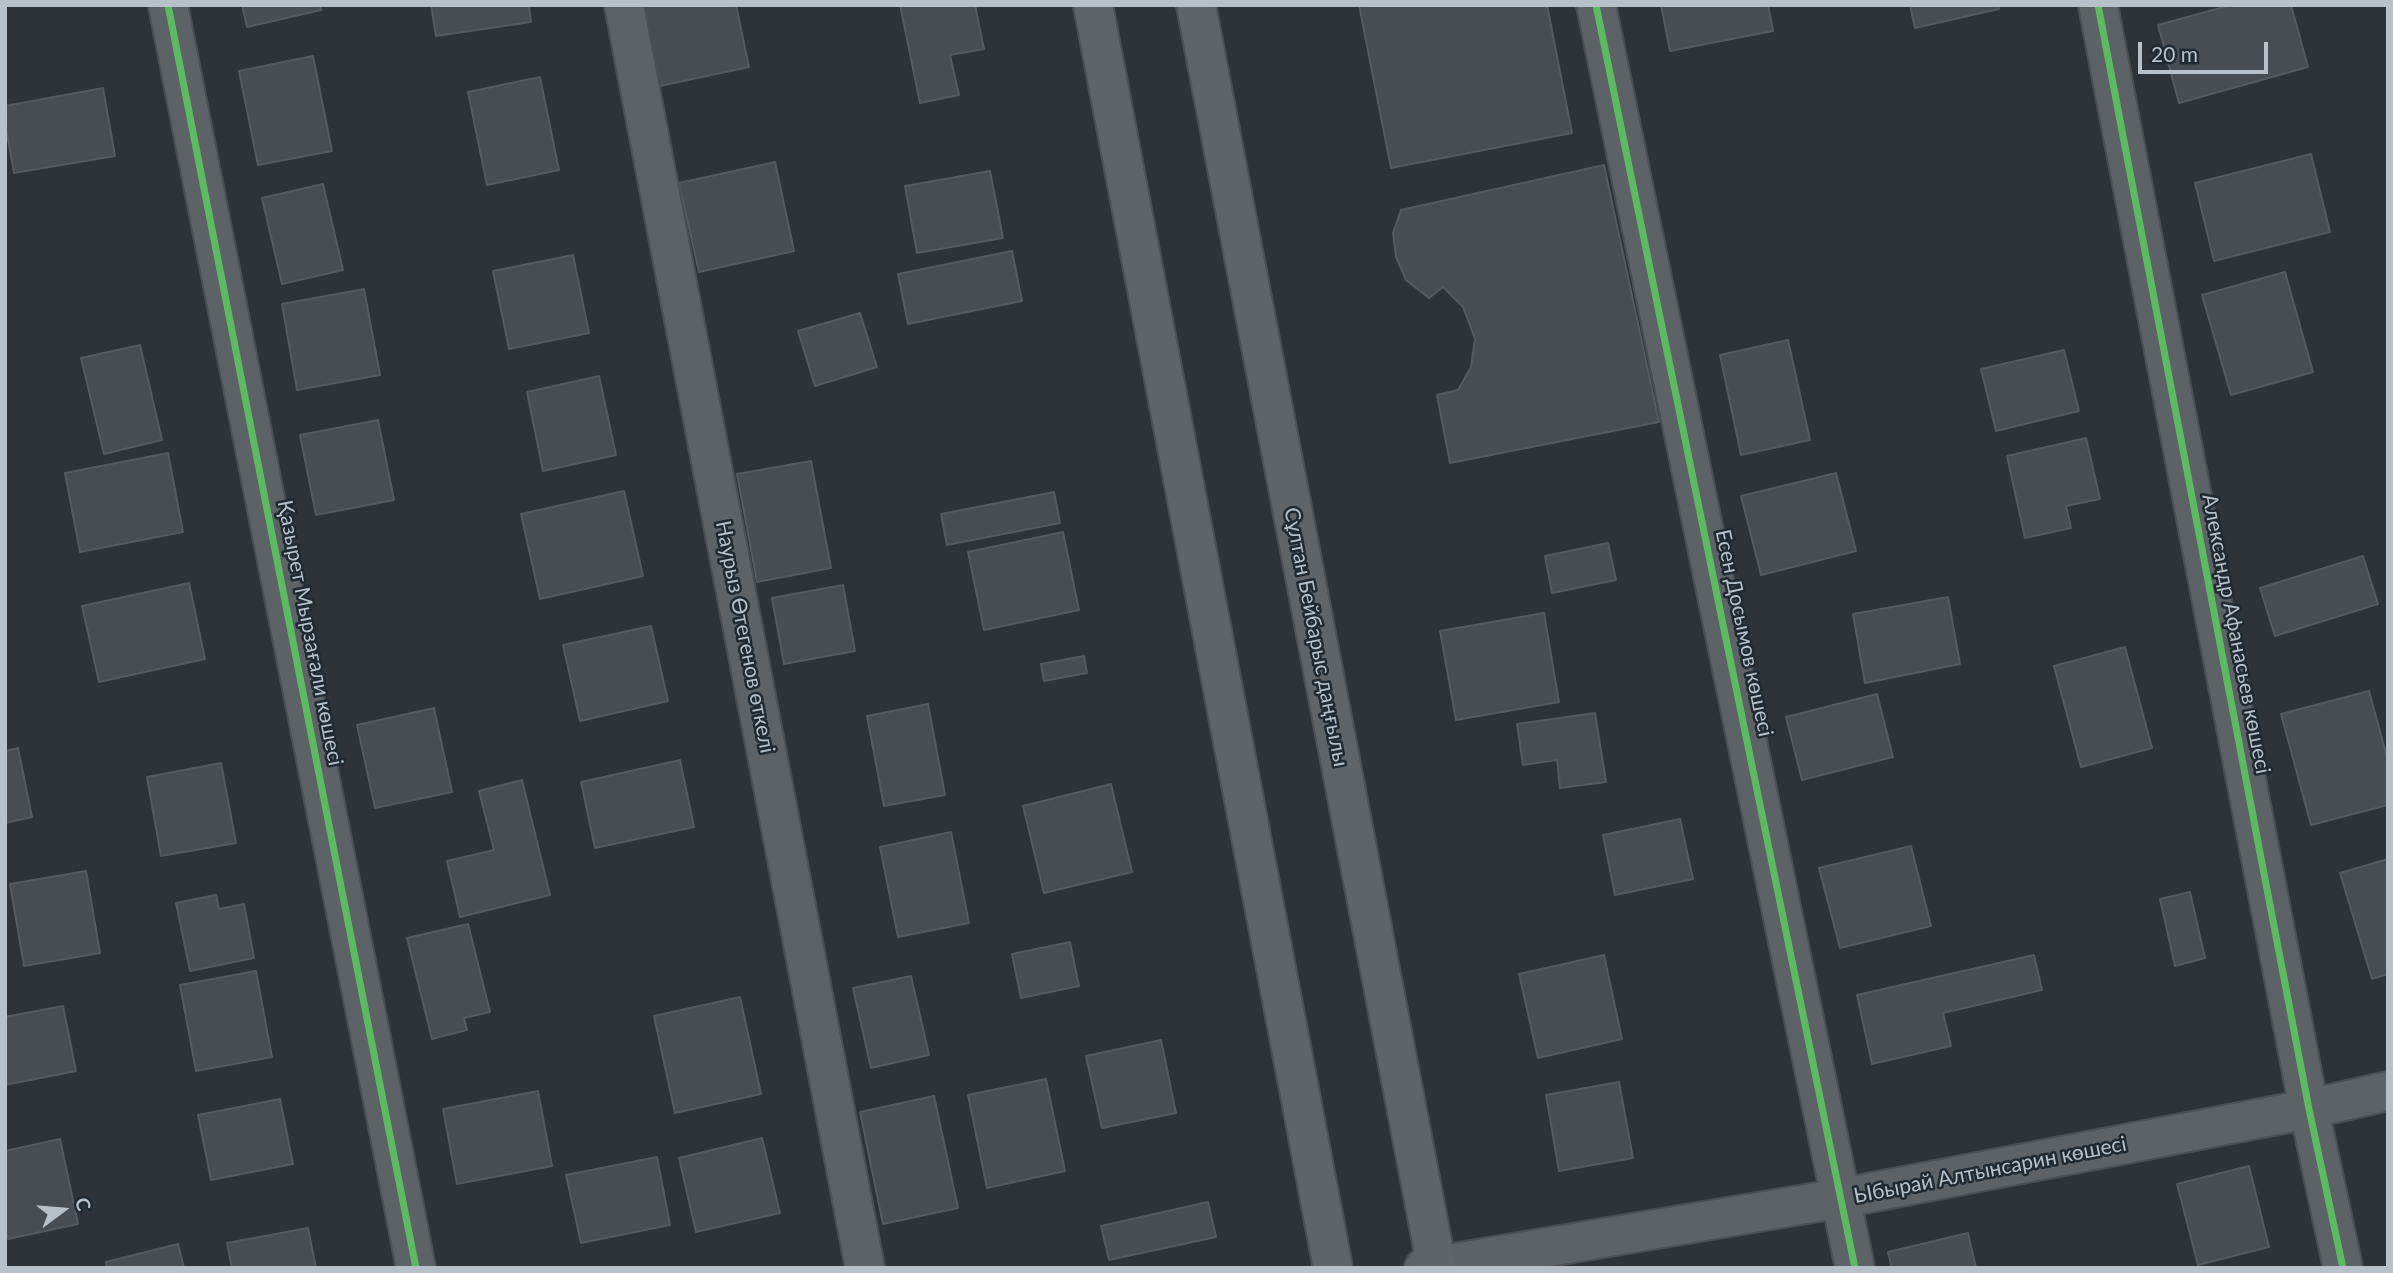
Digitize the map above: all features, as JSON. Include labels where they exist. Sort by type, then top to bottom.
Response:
[{"type":"main road","points":[[1093,5],[1333,1268]]},
{"type":"main road","name":"Сұлтан Бейбарыс даңғылы","points":[[1203,14],[1432,1267]]},
{"type":"street","name":"Қазырет Мырзағали көшесі","points":[[168,5],[416,1268]]},
{"type":"street","name":"Наурыз Өтегенов өткелі","points":[[624,5],[865,1268]]},
{"type":"street","name":"Есен Досымов көшесі","points":[[1597,5],[1855,1268]]},
{"type":"street","name":"Александр Афанасьев көшесі","points":[[2098,5],[2309,1108],[2343,1268]]},
{"type":"street","name":"Ыбырай Алтынсарин көшесі","points":[[1432,1267],[1842,1198],[2388,1091]]},
{"type":"building","points":[[242,5],[320,5],[321,10],[247,27]]},
{"type":"building","points":[[431,5],[529,5],[531,22],[436,36]]},
{"type":"building","points":[[638,5],[736,5],[749,67],[655,87]]},
{"type":"building","points":[[900,5],[975,5],[984,49],[950,55],[959,95],[920,103]]},
{"type":"building","points":[[1359,5],[1547,5],[1572,133],[1391,168]]},
{"type":"building","points":[[1661,5],[1768,5],[1773,31],[1670,51]]},
{"type":"building","points":[[1910,5],[1998,5],[1999,9],[1915,28]]},
{"type":"building","points":[[2231,5],[2291,5],[2308,67],[2179,103],[2158,25]]},
{"type":"building","points":[[313,56],[332,151],[258,165],[239,71]]},
{"type":"building","points":[[540,77],[559,170],[487,185],[468,92]]},
{"type":"building","points":[[103,88],[115,156],[14,173],[5,122],[5,106]]},
{"type":"building","points":[[2311,154],[2330,232],[2214,261],[2195,183]]},
{"type":"building","points":[[775,162],[794,251],[699,272],[679,183]]},
{"type":"building","points":[[1604,165],[1659,422],[1450,463],[1437,395],[1458,390],[1471,367],[1475,339],[1463,307],[1443,287],[1429,298],[1406,280],[1396,257],[1393,233],[1401,210]]},
{"type":"building","points":[[990,171],[1003,238],[917,253],[905,186]]},
{"type":"building","points":[[323,184],[343,270],[282,284],[262,198]]},
{"type":"building","points":[[1012,251],[1022,301],[908,324],[898,274]]},
{"type":"building","points":[[573,255],[589,333],[509,349],[493,271]]},
{"type":"building","points":[[2285,272],[2313,372],[2231,395],[2202,295]]},
{"type":"building","points":[[364,289],[380,375],[297,390],[282,304]]},
{"type":"building","points":[[860,313],[877,367],[815,386],[798,331]]},
{"type":"building","points":[[1788,340],[1810,440],[1741,455],[1720,355]]},
{"type":"building","points":[[140,345],[162,440],[104,454],[81,358]]},
{"type":"building","points":[[2064,350],[2079,411],[1996,431],[1981,369]]},
{"type":"building","points":[[599,376],[616,455],[543,471],[527,392]]},
{"type":"building","points":[[378,420],[394,500],[316,515],[300,435]]},
{"type":"building","points":[[2086,438],[2100,499],[2066,506],[2071,528],[2025,538],[2007,456]]},
{"type":"building","points":[[168,453],[183,532],[80,552],[65,473]]},
{"type":"building","points":[[811,461],[831,568],[757,582],[737,474]]},
{"type":"building","points":[[1836,473],[1856,551],[1761,575],[1741,496]]},
{"type":"building","points":[[624,491],[643,576],[540,599],[521,514]]},
{"type":"building","points":[[1054,492],[1060,523],[947,545],[941,514]]},
{"type":"building","points":[[1063,532],[1079,610],[984,630],[968,552]]},
{"type":"building","points":[[1608,543],[1616,580],[1552,593],[1545,556]]},
{"type":"building","points":[[2363,556],[2378,604],[2275,636],[2260,588]]},
{"type":"building","points":[[189,583],[205,659],[99,682],[82,606]]},
{"type":"building","points":[[843,585],[855,651],[784,664],[772,598]]},
{"type":"building","points":[[1948,597],[1960,664],[1865,683],[1853,614]]},
{"type":"building","points":[[1544,613],[1559,702],[1456,720],[1440,631]]},
{"type":"building","points":[[651,626],[668,701],[580,721],[563,645]]},
{"type":"building","points":[[2125,647],[2152,748],[2081,767],[2054,666]]},
{"type":"building","points":[[1084,656],[1087,673],[1044,681],[1041,664]]},
{"type":"building","points":[[2369,691],[2388,761],[2388,805],[2311,825],[2281,714]]},
{"type":"building","points":[[1877,694],[1893,757],[1802,780],[1786,717]]},
{"type":"building","points":[[928,704],[945,795],[884,806],[867,716]]},
{"type":"building","points":[[434,708],[452,792],[375,808],[357,725]]},
{"type":"building","points":[[1595,713],[1606,782],[1560,788],[1557,760],[1523,765],[1517,724]]},
{"type":"building","points":[[18,748],[32,817],[5,823],[5,751]]},
{"type":"building","points":[[680,760],[694,827],[595,848],[581,782]]},
{"type":"building","points":[[221,763],[236,843],[161,856],[147,777]]},
{"type":"building","points":[[522,780],[550,895],[460,917],[447,861],[494,850],[479,791]]},
{"type":"building","points":[[1111,784],[1132,872],[1044,893],[1023,806]]},
{"type":"building","points":[[1680,819],[1693,879],[1615,895],[1603,835]]},
{"type":"building","points":[[951,832],[969,923],[898,937],[880,847]]},
{"type":"building","points":[[1911,846],[1931,926],[1840,948],[1819,868]]},
{"type":"building","points":[[2388,859],[2388,974],[2372,979],[2340,873]]},
{"type":"building","points":[[86,871],[100,953],[24,966],[10,884]]},
{"type":"building","points":[[2190,892],[2205,958],[2175,966],[2160,899]]},
{"type":"building","points":[[216,895],[219,909],[244,904],[254,958],[190,971],[176,903]]},
{"type":"building","points":[[468,924],[490,1012],[464,1018],[467,1030],[432,1039],[407,938]]},
{"type":"building","points":[[1070,942],[1079,986],[1021,998],[1012,954]]},
{"type":"building","points":[[1604,955],[1622,1039],[1538,1058],[1519,974]]},
{"type":"building","points":[[2034,955],[2042,990],[1943,1013],[1951,1046],[1872,1064],[1857,995]]},
{"type":"building","points":[[256,971],[272,1057],[196,1071],[180,985]]},
{"type":"building","points":[[911,976],[929,1055],[871,1068],[853,988]]},
{"type":"building","points":[[740,997],[761,1094],[675,1113],[654,1016]]},
{"type":"building","points":[[63,1006],[76,1071],[5,1085],[5,1017]]},
{"type":"building","points":[[1161,1040],[1176,1113],[1102,1128],[1086,1056]]},
{"type":"building","points":[[1046,1079],[1065,1171],[987,1188],[968,1095]]},
{"type":"building","points":[[1619,1082],[1633,1158],[1559,1171],[1546,1095]]},
{"type":"building","points":[[538,1091],[552,1166],[457,1184],[443,1109]]},
{"type":"building","points":[[934,1096],[958,1208],[883,1224],[860,1112]]},
{"type":"building","points":[[280,1099],[293,1164],[211,1180],[198,1115]]},
{"type":"building","points":[[762,1138],[780,1213],[696,1232],[679,1158]]},
{"type":"building","points":[[60,1139],[78,1224],[8,1239],[5,1228],[5,1151]]},
{"type":"building","points":[[657,1157],[670,1225],[581,1243],[566,1175]]},
{"type":"building","points":[[2249,1166],[2269,1247],[2198,1265],[2177,1184]]},
{"type":"building","points":[[1208,1202],[1216,1237],[1109,1260],[1101,1226]]},
{"type":"building","points":[[308,1228],[316,1268],[232,1268],[227,1243]]},
{"type":"building","points":[[1968,1233],[1976,1268],[1892,1268],[1888,1252]]},
{"type":"building","points":[[178,1244],[184,1268],[107,1268],[106,1262]]},
{"type":"cycle path","points":[[168,5],[416,1268]]},
{"type":"cycle path","points":[[1596,5],[1855,1268]]},
{"type":"cycle path","points":[[2098,5],[2309,1109],[2343,1268]]}]
